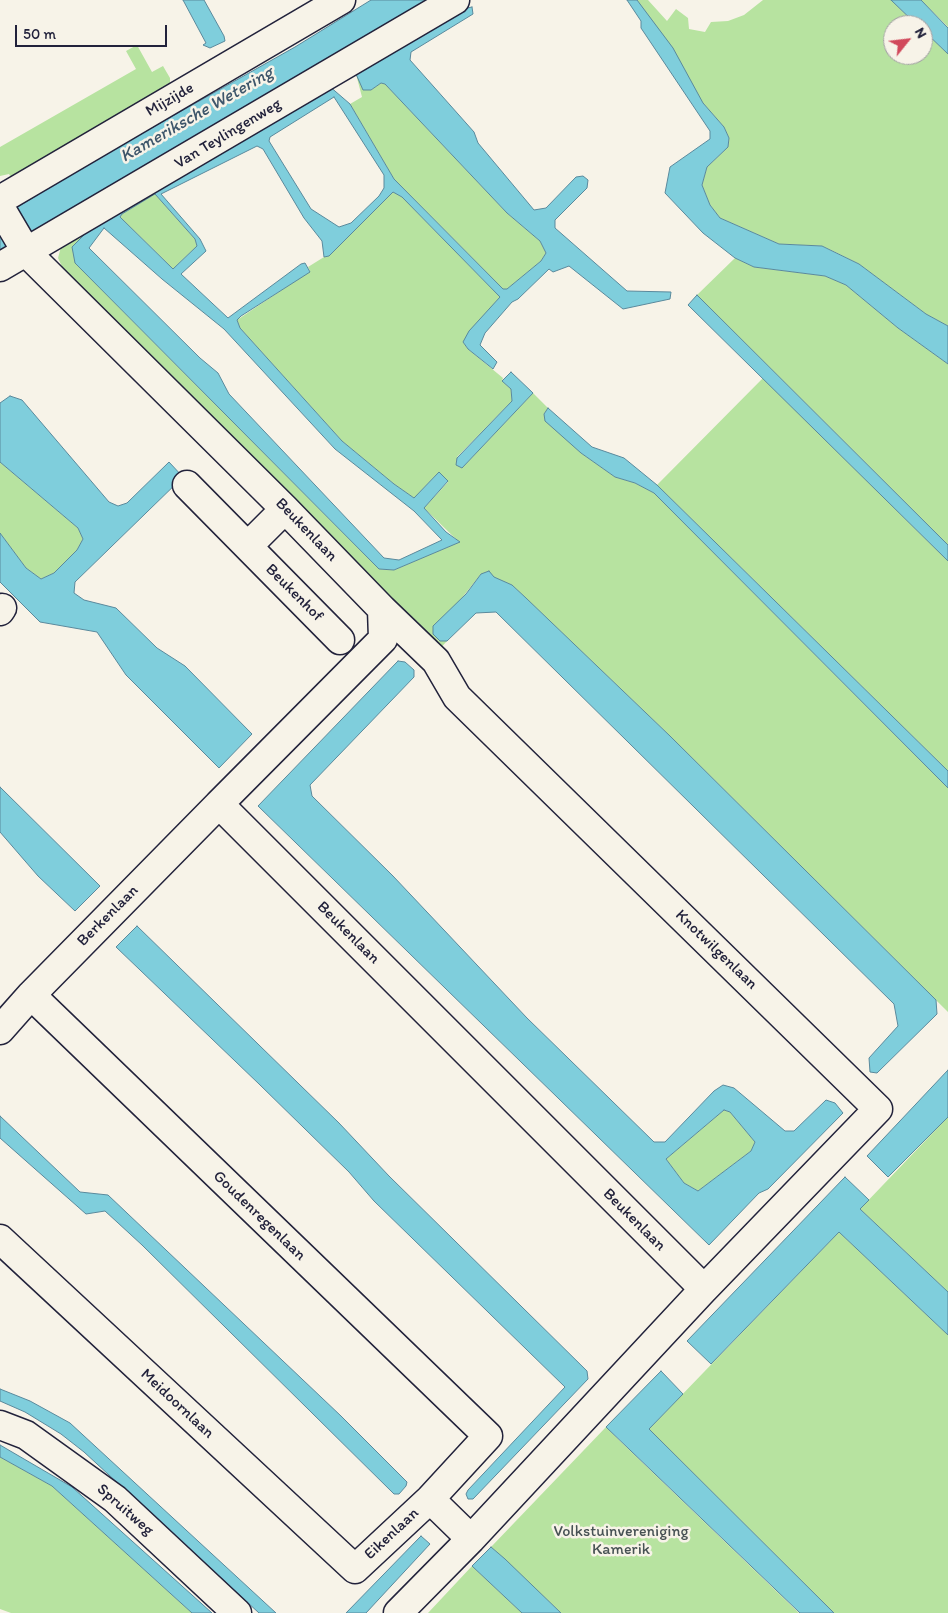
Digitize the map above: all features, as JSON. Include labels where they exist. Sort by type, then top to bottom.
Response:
[{"type":"street","name":"Mijzijde","points":[[0,200],[341,0]]},
{"type":"street","name":"Van Teylingenweg","points":[[0,267],[24,249],[456,0]]},
{"type":"street","name":"Beukenlaan","points":[[0,207],[24,249],[285,509],[382,610]]},
{"type":"street","name":"Beukenhof","points":[[188,485],[340,640]]},
{"type":"street","points":[[248,546],[285,509]]},
{"type":"street","points":[[219,804],[383,640],[382,610]]},
{"type":"street","name":"Knotwilgenlaan","points":[[382,610],[436,661],[458,697],[878,1109],[704,1289]]},
{"type":"street","name":"Beukenlaan","points":[[219,804],[704,1289]]},
{"type":"street","name":"Berkenlaan","points":[[0,1030],[31,995],[219,804]]},
{"type":"street","name":"Goudenregenlaan","points":[[31,995],[488,1436]]},
{"type":"street","name":"Meidoornlaan","points":[[0,1239],[355,1569]]},
{"type":"street","points":[[398,1613],[471,1539],[704,1289]]},
{"type":"street","name":"Spruitweg","points":[[0,1425],[26,1435],[115,1499],[237,1613]]},
{"type":"street","name":"Eikenlaan","points":[[355,1569],[430,1499],[488,1436]]},
{"type":"street","name":"Eikenlaan","points":[[430,1499],[471,1539]]},
{"type":"green space","points":[[637,0],[648,0],[667,21],[676,9],[688,18],[689,29],[705,32],[711,22],[728,21],[744,15],[763,0],[891,0],[907,15],[883,15],[883,65],[933,65],[933,40],[948,54],[948,326],[926,314],[859,264],[835,252],[822,246],[779,244],[720,218],[710,205],[702,185],[707,167],[728,147],[729,138],[724,127],[703,103]]},
{"type":"green space","points":[[921,0],[948,0],[948,27]]},
{"type":"green space","points":[[137,45],[152,72],[163,66],[170,78],[170,87],[15,184],[9,174],[0,176],[0,147],[136,69],[126,51]]},
{"type":"green space","points":[[356,74],[371,90],[381,83],[385,84],[507,213],[540,241],[546,253],[541,261],[507,289],[503,289],[394,179],[350,104],[362,97]]},
{"type":"green space","points":[[393,191],[402,197],[500,297],[463,342],[468,349],[503,378],[502,381],[511,389],[512,401],[457,457],[457,465],[462,468],[533,393],[548,408],[544,414],[581,453],[615,477],[635,483],[654,493],[948,788],[948,1012],[670,736],[512,585],[481,574],[433,634],[439,641],[447,641],[437,652],[64,271],[58,258],[61,247],[106,210],[75,263],[379,569],[394,570],[459,542],[424,508],[448,482],[439,472],[414,498],[394,484],[342,441],[240,328],[237,320],[310,271],[308,267],[329,256]]},
{"type":"green space","points":[[155,194],[195,239],[197,246],[173,269],[120,217]]},
{"type":"green space","points":[[735,258],[754,267],[825,276],[846,285],[898,328],[948,364],[948,545],[697,295]]},
{"type":"green space","points":[[763,378],[948,561],[948,771],[657,485]]},
{"type":"green space","points":[[0,462],[78,528],[83,539],[77,550],[54,573],[41,579],[26,568],[0,533]]},
{"type":"green space","points":[[724,1110],[730,1112],[755,1142],[751,1151],[698,1191],[684,1183],[666,1159]]},
{"type":"green space","points":[[948,1117],[948,1292],[860,1209]]},
{"type":"green space","points":[[839,1232],[948,1335],[948,1613],[834,1613],[649,1429]]},
{"type":"green space","name":"Volkstuinvereniging Kamerik","points":[[606,1427],[799,1613],[561,1613],[491,1547]]},
{"type":"green space","points":[[0,1457],[52,1486],[192,1613],[11,1613],[0,1609]]},
{"type":"green space","points":[[472,1566],[522,1613],[428,1613]]},
{"type":"water","points":[[183,0],[204,0],[225,41],[210,48],[203,45],[206,43]]},
{"type":"water","name":"Kameriksche Wetering","points":[[371,0],[429,0],[0,255],[0,218],[84,166],[295,47]]},
{"type":"water","points":[[627,0],[637,0],[673,48],[703,103],[724,127],[729,138],[728,147],[707,167],[702,185],[710,205],[720,218],[779,244],[822,246],[859,264],[926,314],[948,326],[948,364],[898,328],[846,285],[825,276],[754,267],[735,258],[703,233],[665,193],[670,167],[710,139],[710,131],[641,28],[641,21]]},
{"type":"water","points":[[891,0],[921,0],[948,28],[948,54],[933,40],[933,15],[907,15]]},
{"type":"water","points":[[472,7],[473,14],[411,52],[410,60],[474,132],[478,143],[534,210],[546,208],[576,177],[583,176],[588,180],[587,188],[555,220],[555,228],[627,291],[671,292],[670,299],[623,309],[569,266],[553,272],[549,269],[518,299],[512,302],[485,333],[480,345],[497,362],[493,369],[468,349],[463,342],[469,331],[500,297],[402,197],[393,192],[329,256],[324,257],[322,241],[304,218],[263,149],[257,146],[161,194],[200,239],[206,251],[181,274],[228,318],[301,264],[305,263],[310,272],[241,316],[237,320],[240,328],[342,441],[394,484],[414,498],[439,472],[448,481],[424,508],[446,532],[460,542],[394,570],[379,569],[75,263],[72,247],[97,222],[214,153],[267,127],[328,85],[350,104],[394,179],[503,289],[507,289],[541,261],[546,253],[540,241],[507,213],[385,84],[381,83],[371,90],[363,90],[356,74],[458,10]],"holes":[[[334,97],[384,175],[384,188],[379,196],[351,223],[339,227],[311,209],[269,141],[270,137]],[[155,194],[195,239],[197,246],[173,269],[120,217]],[[104,228],[162,279],[224,329],[335,449],[414,511],[442,540],[399,560],[384,558],[229,394],[218,373],[200,358],[89,248]]]},
{"type":"water","points":[[697,295],[948,545],[948,561],[688,305]]},
{"type":"water","points":[[511,372],[533,393],[462,468],[456,465],[457,458],[512,401],[511,389],[502,381]]},
{"type":"water","points":[[10,396],[22,400],[109,502],[118,506],[127,503],[169,462],[183,477],[75,582],[74,593],[84,600],[116,608],[157,648],[185,666],[252,734],[219,768],[126,675],[97,632],[40,622],[0,582],[0,533],[26,568],[41,579],[54,573],[77,550],[83,539],[78,528],[0,462],[0,403]]},
{"type":"water","points":[[548,408],[592,447],[624,458],[657,485],[948,771],[948,788],[654,493],[635,483],[615,477],[581,453],[545,421],[544,414]]},
{"type":"water","points":[[489,571],[494,577],[512,585],[670,736],[936,1000],[937,1014],[877,1073],[870,1072],[869,1058],[898,1026],[894,1004],[496,612],[476,613],[447,641],[440,641],[433,634],[433,626],[466,594],[481,574]]},
{"type":"water","points":[[398,661],[405,662],[414,670],[414,677],[310,785],[312,796],[393,876],[527,1018],[654,1142],[665,1142],[714,1091],[723,1085],[734,1088],[785,1131],[794,1131],[826,1100],[835,1103],[843,1113],[768,1189],[759,1193],[709,1245],[258,806]],"holes":[[[724,1110],[730,1112],[755,1142],[751,1151],[698,1191],[684,1183],[666,1159]]]},
{"type":"water","points":[[0,787],[100,886],[75,911],[38,876],[0,832]]},
{"type":"water","points":[[137,926],[339,1123],[389,1176],[587,1371],[588,1379],[473,1499],[468,1499],[466,1494],[468,1490],[565,1387],[374,1201],[349,1172],[116,947]]},
{"type":"water","points":[[948,1070],[948,1117],[888,1177],[867,1156]]},
{"type":"water","points":[[0,1116],[80,1192],[108,1195],[341,1416],[407,1482],[399,1494],[394,1494],[142,1245],[105,1211],[86,1214],[0,1138]]},
{"type":"water","points":[[845,1177],[869,1200],[860,1209],[948,1292],[948,1335],[839,1232],[711,1364],[687,1341]]},
{"type":"water","points":[[661,1371],[683,1394],[649,1429],[834,1613],[800,1613],[606,1427]]},
{"type":"water","points":[[0,1389],[30,1401],[70,1423],[276,1613],[259,1613],[84,1452],[61,1434],[25,1412],[0,1401]]},
{"type":"water","points":[[0,1445],[72,1487],[212,1613],[192,1613],[52,1486],[0,1457]]},
{"type":"water","points":[[421,1536],[430,1544],[366,1613],[346,1613]]},
{"type":"water","points":[[491,1547],[561,1613],[522,1613],[472,1566]]}]
